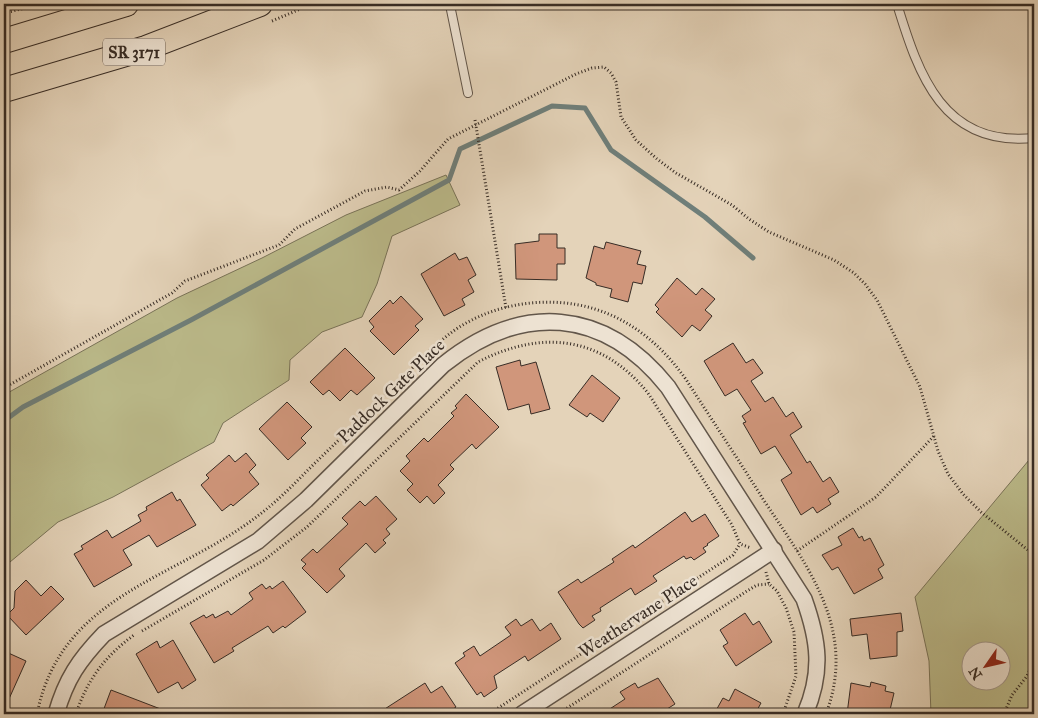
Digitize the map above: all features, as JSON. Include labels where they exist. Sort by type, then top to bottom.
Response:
[{"type":"main road","name":"SR 3171","points":[[4,41],[126,4]]},
{"type":"main road","name":"SR 3171","points":[[4,90],[146,48],[260,4]]},
{"type":"street","name":"Paddock Gate Place","points":[[56,714],[72,672],[104,634],[258,541],[306,500],[443,365],[462,350],[486,336],[512,326],[540,321],[588,328],[608,335],[629,346],[650,364],[668,386],[804,599],[814,628],[818,676],[805,714]]},
{"type":"street","name":"Weathervane Place","points":[[522,714],[774,550]]},
{"type":"lane","points":[[451,4],[468,93]]},
{"type":"lane","points":[[897,4],[924,81],[944,108],[970,130],[997,137],[1034,138]]},
{"type":"path","points":[[4,13],[43,4]]},
{"type":"path","points":[[4,388],[48,361],[119,324],[172,293],[185,281],[279,245],[295,229],[365,191],[387,187],[399,190],[420,172],[448,140],[576,74],[592,68],[604,67],[611,73],[616,82],[621,117],[636,140],[657,159],[676,173],[732,205],[762,228],[834,260],[854,273],[865,284],[877,300],[920,387],[934,436],[948,474],[963,494],[981,512],[1034,555]]},
{"type":"path","points":[[475,120],[506,308]]},
{"type":"path","points":[[37,714],[47,676],[64,648],[78,630],[102,610],[260,515],[442,340],[466,323],[489,312],[542,302],[570,303],[592,308],[620,319],[654,342],[673,361],[687,381],[798,551],[823,596],[834,633],[835,671],[834,687],[826,714]]},
{"type":"path","points":[[76,714],[83,693],[94,673],[112,652],[133,636],[282,548],[307,527],[464,373],[478,362],[496,352],[519,345],[536,342],[576,344],[598,351],[633,375],[648,393],[721,508],[740,544]]},
{"type":"path","points":[[798,551],[876,497],[934,436]]},
{"type":"path","points":[[740,544],[751,546],[769,576],[769,584]]},
{"type":"path","points":[[489,714],[732,555],[740,544]]},
{"type":"path","points":[[558,714],[747,590],[757,585],[769,584],[777,591],[786,608],[794,632],[796,676],[783,714]]},
{"type":"path","points":[[1004,714],[1012,695],[1027,676],[1034,660]]},
{"type":"shaded area","points":[[446,175],[460,205],[392,236],[377,284],[362,317],[322,332],[290,360],[289,380],[223,423],[214,442],[113,497],[58,522],[4,567],[4,395],[177,298],[262,258],[346,215]]},
{"type":"shaded area","points":[[1034,454],[1034,713],[931,714],[929,661],[915,597]]},
{"type":"building","points":[[539,234],[557,234],[557,248],[565,248],[565,264],[557,264],[557,280],[516,279],[515,244],[539,241]]},
{"type":"building","points":[[606,242],[641,251],[637,264],[646,266],[642,284],[633,282],[628,302],[610,297],[612,289],[596,285],[596,283],[586,278],[594,246],[604,249]]},
{"type":"building","points":[[455,253],[459,260],[467,257],[476,275],[468,280],[474,292],[462,299],[465,305],[444,316],[421,274]]},
{"type":"building","points":[[677,278],[696,295],[702,288],[715,299],[705,310],[712,316],[700,331],[692,325],[682,337],[656,312],[659,309],[655,305]]},
{"type":"building","points":[[401,296],[423,319],[415,326],[419,330],[394,355],[370,331],[374,327],[369,321],[390,300],[393,304]]},
{"type":"building","points":[[733,343],[746,363],[753,359],[763,373],[751,381],[765,402],[773,397],[786,417],[793,412],[802,427],[790,435],[807,463],[810,461],[823,482],[830,477],[839,492],[828,499],[831,504],[817,513],[813,507],[801,515],[781,480],[792,473],[775,446],[761,454],[743,423],[746,422],[742,416],[751,410],[737,389],[725,396],[704,361]]},
{"type":"building","points":[[345,348],[375,378],[357,395],[351,390],[340,401],[329,390],[323,395],[310,382]]},
{"type":"building","points":[[520,360],[521,366],[536,362],[550,409],[531,414],[529,404],[508,410],[496,367]]},
{"type":"building","points":[[592,375],[620,398],[603,422],[590,413],[587,417],[569,405]]},
{"type":"building","points":[[466,394],[499,427],[476,449],[472,444],[450,465],[454,469],[438,485],[445,493],[434,504],[427,496],[420,503],[407,490],[413,484],[400,471],[410,461],[406,456],[424,438],[428,442],[454,416],[451,413],[457,408],[455,406]]},
{"type":"building","points":[[287,402],[312,427],[301,438],[306,443],[288,460],[259,429]]},
{"type":"building","points":[[246,453],[256,465],[249,472],[259,484],[233,506],[231,504],[222,511],[201,485],[209,478],[206,475],[229,455],[235,462]]},
{"type":"building","points":[[172,492],[177,501],[180,499],[196,525],[157,547],[149,535],[123,550],[132,565],[94,587],[74,554],[83,549],[81,546],[107,530],[112,538],[141,521],[138,515],[147,510],[146,507]]},
{"type":"building","points":[[376,496],[397,519],[386,529],[390,534],[383,540],[386,543],[375,553],[366,543],[339,569],[345,576],[327,593],[302,568],[306,564],[301,560],[313,549],[317,553],[348,524],[342,518],[360,501],[365,506]]},
{"type":"building","points":[[685,512],[692,522],[705,514],[719,536],[703,548],[706,552],[694,560],[691,557],[686,559],[684,556],[653,576],[657,581],[635,595],[631,588],[600,608],[601,611],[592,616],[595,620],[583,628],[558,592],[578,579],[581,583],[614,562],[612,559],[633,545],[635,548]]},
{"type":"building","points":[[853,528],[859,538],[862,536],[864,541],[870,538],[884,565],[878,569],[883,578],[854,594],[838,567],[832,570],[822,555],[842,545],[838,537]]},
{"type":"building","points":[[26,580],[41,596],[51,586],[64,599],[26,635],[7,615],[14,608],[15,591]]},
{"type":"building","points":[[283,581],[306,612],[285,628],[283,626],[273,633],[268,626],[232,648],[234,651],[214,663],[190,623],[204,615],[206,618],[213,614],[215,618],[228,611],[231,615],[253,599],[249,593],[262,584],[266,589],[270,586],[272,589]]},
{"type":"building","points":[[745,613],[753,625],[759,621],[772,642],[736,666],[723,646],[728,643],[720,630]]},
{"type":"building","points":[[901,613],[903,631],[897,632],[897,656],[870,659],[867,634],[852,636],[850,619]]},
{"type":"building","points":[[516,619],[521,626],[532,619],[540,631],[551,623],[561,639],[528,661],[525,656],[494,676],[497,688],[484,697],[481,692],[477,695],[455,663],[465,656],[463,653],[474,646],[480,656],[511,635],[505,627]]},
{"type":"building","points":[[173,640],[196,680],[182,689],[178,682],[158,693],[136,654],[157,641],[160,648]]},
{"type":"building","points":[[4,651],[26,661],[4,710]]},
{"type":"building","points":[[658,678],[675,704],[659,714],[602,714],[625,699],[620,692],[635,683],[638,688]]},
{"type":"building","points":[[871,682],[886,686],[885,691],[894,693],[890,710],[884,709],[883,714],[847,714],[851,683],[870,687]]},
{"type":"building","points":[[425,683],[431,693],[442,686],[456,707],[446,714],[377,714]]},
{"type":"building","points":[[735,689],[761,703],[755,714],[714,714],[723,698],[729,701]]},
{"type":"building","points":[[111,690],[171,713],[171,714],[102,714]]},
{"type":"waterway","points":[[4,421],[23,407],[191,320],[449,180],[460,149],[552,106],[585,108],[611,150],[705,217],[753,258]]}]
